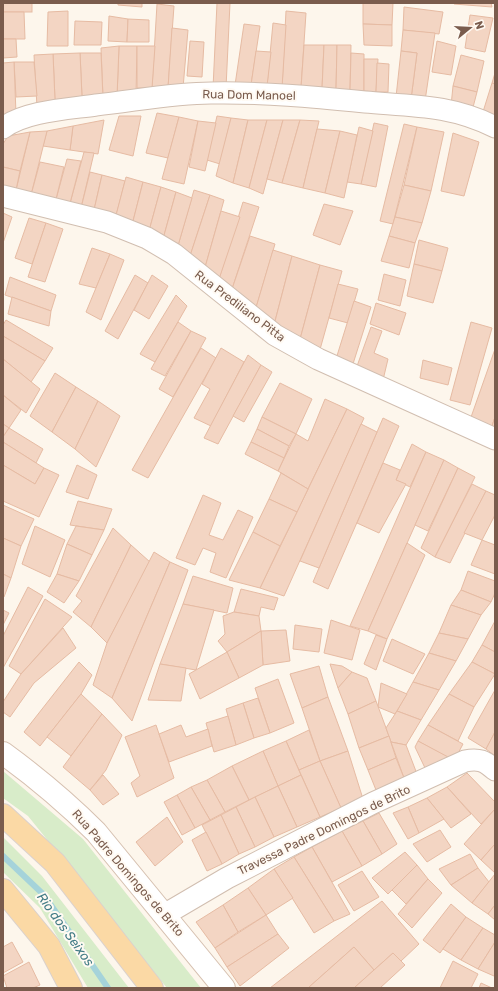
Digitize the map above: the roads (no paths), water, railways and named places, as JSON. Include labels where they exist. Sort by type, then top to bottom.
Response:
[{"type":"main road","name":"Rua Padre Domingos de Brito","points":[[3,753],[35,776],[74,809],[109,848],[224,988]]},
{"type":"main road","points":[[3,815],[55,863],[152,988]]},
{"type":"main road","points":[[3,890],[49,946],[71,988]]},
{"type":"street","name":"Rua Dom Manoel","points":[[3,128],[9,123],[58,110],[166,96],[210,93],[286,95],[443,108],[476,117],[495,127]]},
{"type":"street","name":"Rua Prediliano Pitta","points":[[3,196],[107,222],[148,238],[174,254],[275,335],[318,359],[495,439]]},
{"type":"street","name":"Travessa Padre Domingos de Brito","points":[[164,914],[227,878],[373,803],[465,761],[475,759],[491,767]]},
{"type":"waterway","name":"Rio dos Seixos","points":[[3,856],[44,895],[108,988]]}]
